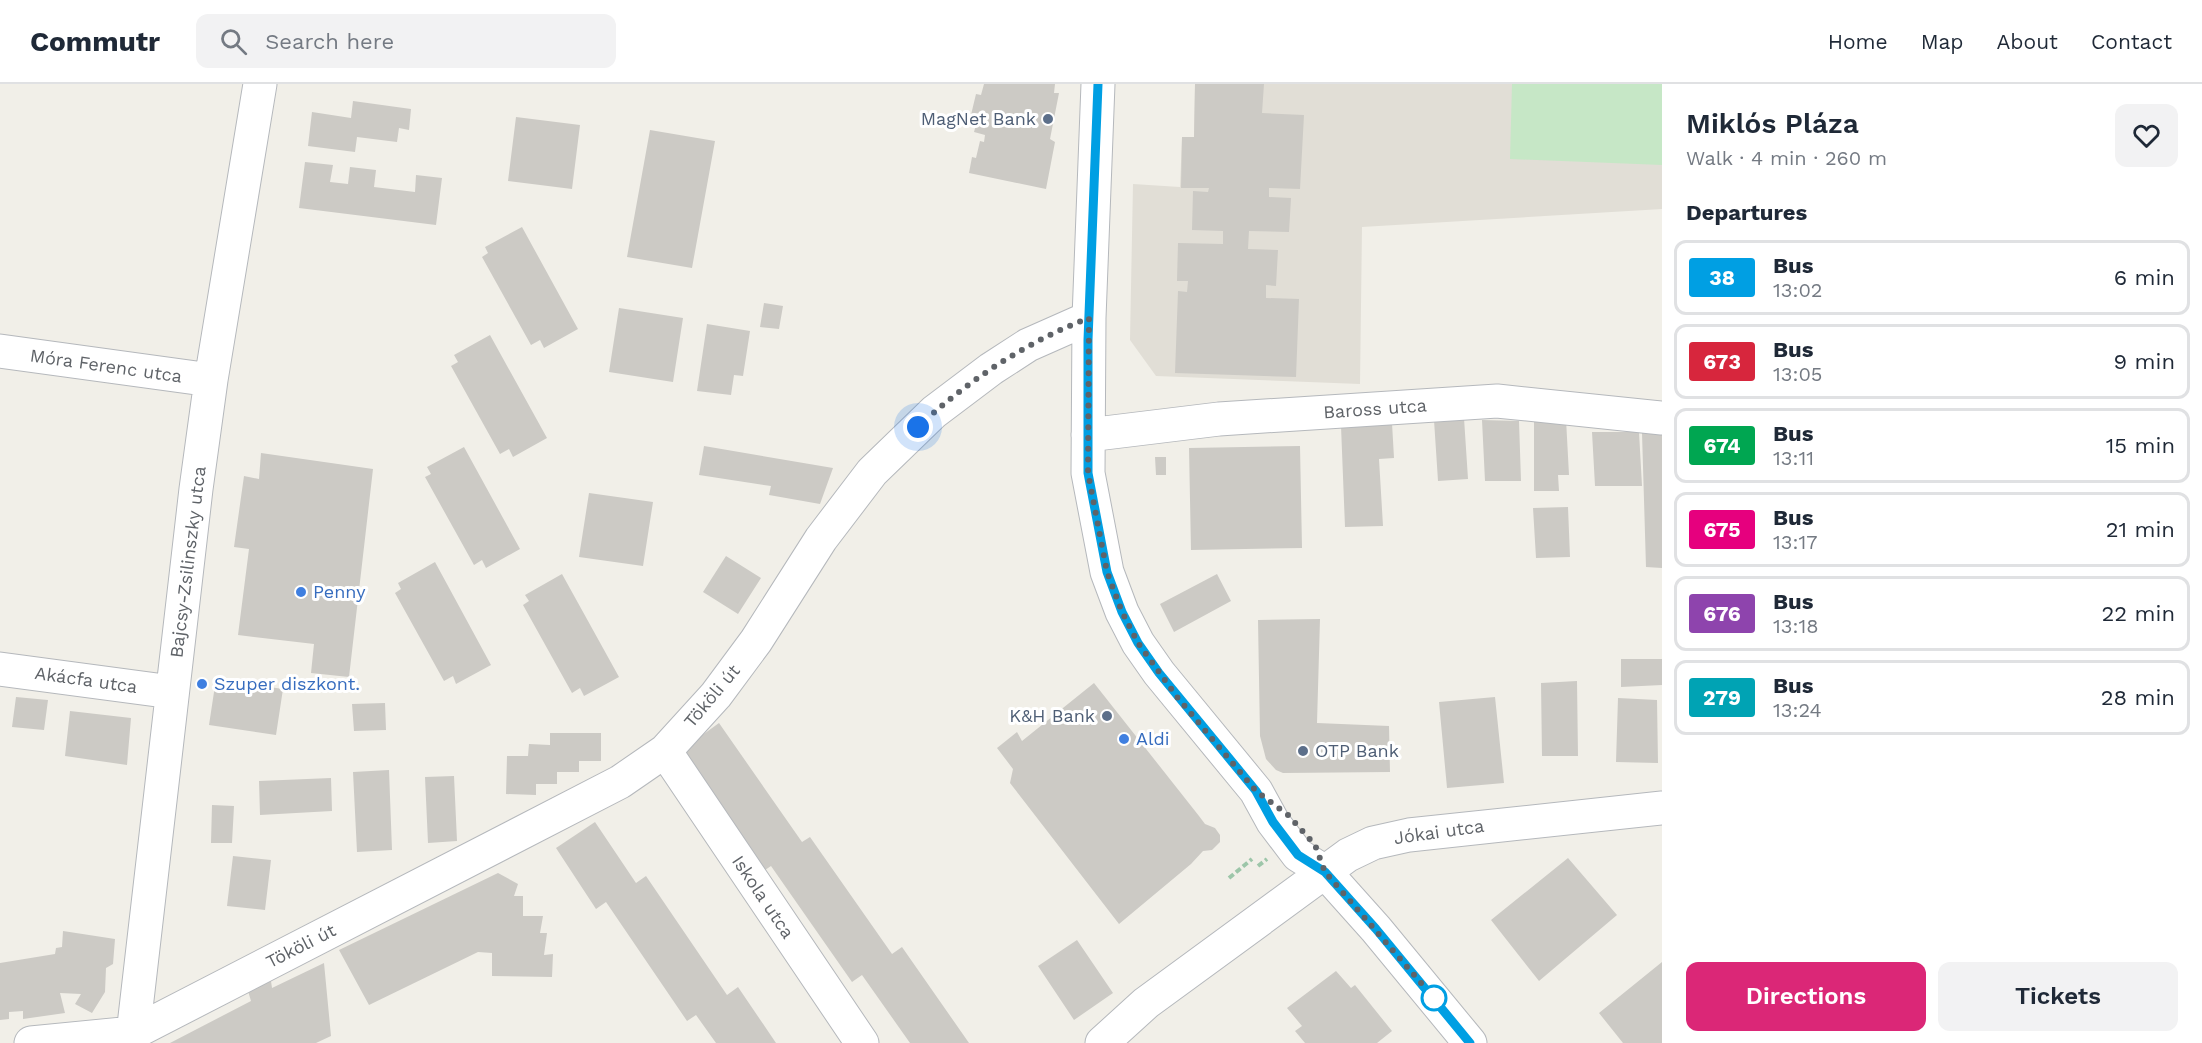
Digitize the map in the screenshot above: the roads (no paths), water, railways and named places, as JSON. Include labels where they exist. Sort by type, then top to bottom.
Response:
[{"type":"street","name":"Bajcsy-Zsilinszky utca","points":[[133,1038],[187,561],[211,380],[260,84]]},
{"type":"street","points":[[1098,84],[1089,318],[1088,473],[1107,572],[1122,612],[1138,643],[1159,673],[1256,791],[1288,815],[1315,845],[1325,872],[1376,929],[1470,1043]]},
{"type":"street","name":"Tököli út","points":[[31,1043],[133,1038],[620,782],[664,752],[716,695],[743,659],[821,539],[872,472],[934,412],[991,369],[1028,345],[1089,318]]},
{"type":"street","name":"Móra Ferenc utca","points":[[0,351],[211,380]]},
{"type":"street","name":"Baross utca","points":[[1088,435],[1218,419],[1497,401],[1662,418]]},
{"type":"street","name":"Akácfa utca","points":[[0,669],[172,692]]},
{"type":"street","name":"Iskola utca","points":[[664,752],[862,1043]]},
{"type":"street","name":"Jókai utca","points":[[1102,1043],[1146,1003],[1348,855],[1373,843],[1396,836],[1662,808]]},
{"type":"place","name":"MagNet Bank","points":[[1048,119]]},
{"type":"place","name":"Penny","points":[[301,592]]},
{"type":"place","name":"Szuper diszkont.","points":[[202,684]]},
{"type":"place","name":"K&H Bank","points":[[1107,716]]},
{"type":"place","name":"Aldi","points":[[1124,739]]},
{"type":"place","name":"OTP Bank","points":[[1303,751]]}]
